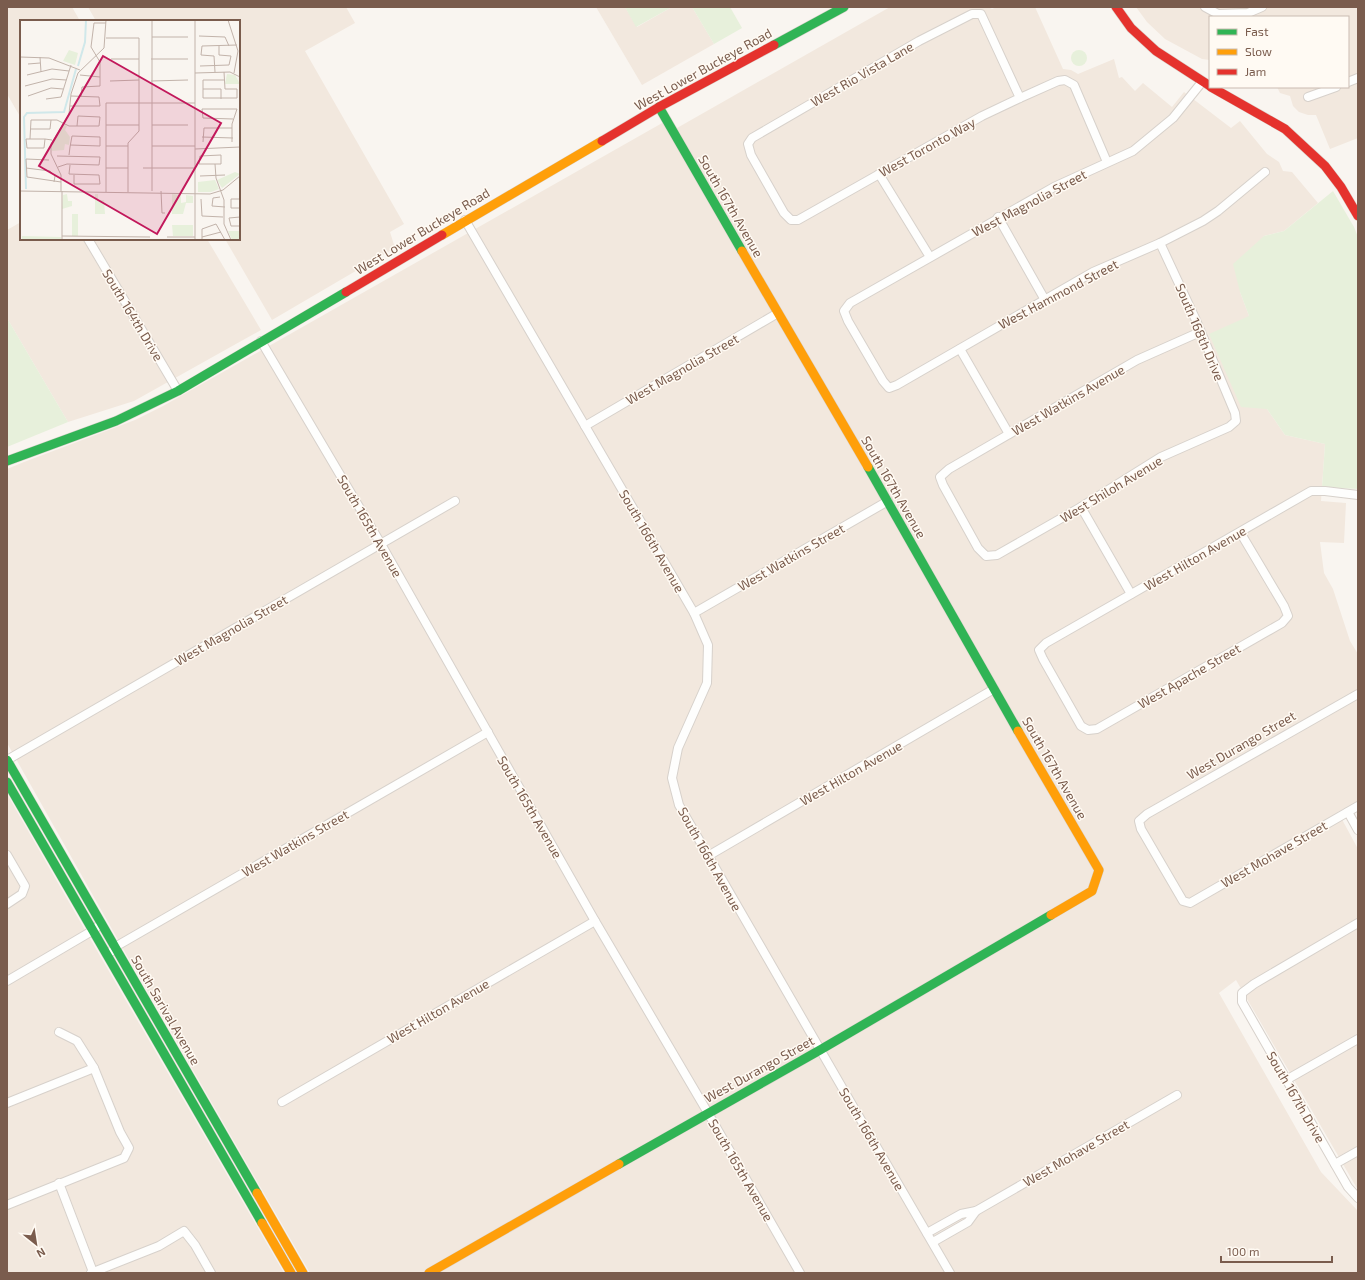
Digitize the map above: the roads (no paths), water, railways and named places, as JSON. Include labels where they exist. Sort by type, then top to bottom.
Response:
[{"type":"main road","name":"West Lower Buckeye Road","points":[[7,461],[116,421],[178,391],[659,107],[844,7]]},
{"type":"main road","points":[[1116,7],[1131,28],[1156,51],[1208,85]]},
{"type":"main road","points":[[1213,88],[1285,129],[1325,166],[1341,187],[1358,216]]},
{"type":"main road","name":"South 167th Avenue","points":[[659,107],[888,501],[994,689],[1099,870],[1096,881]]},
{"type":"main road","name":"South Sarival Avenue","points":[[7,760],[303,1273]]},
{"type":"main road","name":"South Sarival Avenue","points":[[7,782],[291,1273]]},
{"type":"main road","name":"West Durango Street","points":[[429,1273],[708,1112],[820,1050],[1092,891],[1096,881]]},
{"type":"street","points":[[1205,7],[1218,14],[1248,13],[1262,7]]},
{"type":"street","name":"West Rio Vista Lane","points":[[792,220],[780,207],[751,155],[748,144],[752,138],[918,41],[972,14],[981,14],[1020,98]]},
{"type":"street","name":"West Toronto Way","points":[[792,220],[798,220],[982,116],[1020,98],[1065,80],[1074,85],[1107,162]]},
{"type":"street","name":"West Magnolia Street","points":[[889,388],[883,381],[848,321],[844,311],[850,303],[998,217],[1054,187],[1133,151],[1173,118],[1208,85]]},
{"type":"street","points":[[1308,97],[1333,88]]},
{"type":"street","name":"West Hammond Street","points":[[889,388],[897,385],[1093,272],[1160,244],[1203,221],[1218,211],[1265,172]]},
{"type":"street","points":[[879,174],[930,257]]},
{"type":"street","points":[[998,217],[1045,300]]},
{"type":"street","name":"South 166th Avenue","points":[[466,220],[694,613],[708,645],[707,683],[678,748],[672,778],[680,805],[708,856],[950,1273]]},
{"type":"street","name":"South 164th Drive","points":[[89,240],[178,391]]},
{"type":"street","name":"South 168th Drive","points":[[1160,244],[1235,413],[1236,421]]},
{"type":"street","name":"West Magnolia Street","points":[[585,426],[778,313]]},
{"type":"street","name":"West Watkins Avenue","points":[[986,556],[978,548],[943,486],[940,477],[950,469],[1137,360],[1200,332]]},
{"type":"street","name":"South 165th Avenue","points":[[261,341],[381,544],[595,921],[708,1112],[800,1273]]},
{"type":"street","points":[[960,349],[1009,434]]},
{"type":"street","name":"West Shiloh Avenue","points":[[986,556],[997,555],[1081,507],[1161,458],[1229,427],[1236,421]]},
{"type":"street","name":"West Hilton Avenue","points":[[1088,730],[1081,726],[1043,659],[1039,650],[1046,643],[1311,491],[1358,495]]},
{"type":"street","name":"West Magnolia Street","points":[[7,760],[455,501]]},
{"type":"street","name":"West Watkins Street","points":[[694,613],[888,501]]},
{"type":"street","points":[[1081,507],[1131,594]]},
{"type":"street","name":"West Apache Street","points":[[1088,730],[1104,725],[1282,623],[1288,616],[1284,606],[1240,532]]},
{"type":"street","name":"West Hilton Avenue","points":[[708,856],[994,689]]},
{"type":"street","name":"West Durango Street","points":[[1190,903],[1183,901],[1141,829],[1139,821],[1147,814],[1358,694]]},
{"type":"street","name":"West Watkins Street","points":[[115,947],[488,732]]},
{"type":"street","name":"West Mohave Street","points":[[1190,903],[1358,806]]},
{"type":"street","points":[[1348,812],[1358,830]]},
{"type":"street","points":[[7,855],[25,886],[22,894],[7,904]]},
{"type":"street","points":[[7,981],[92,931],[98,925],[99,920]]},
{"type":"street","name":"West Hilton Avenue","points":[[282,1102],[595,921]]},
{"type":"street","name":"South 167th Drive","points":[[1358,923],[1254,984],[1242,993],[1242,1002],[1286,1080],[1348,1187],[1358,1198]]},
{"type":"street","points":[[109,960],[115,947]]},
{"type":"street","points":[[7,1205],[124,1158],[129,1148],[120,1132],[94,1068],[77,1041],[59,1032]]},
{"type":"street","points":[[1286,1080],[1358,1039]]},
{"type":"street","points":[[7,1103],[94,1068]]},
{"type":"street","name":"West Mohave Street","points":[[927,1233],[961,1214],[976,1211],[1177,1095]]},
{"type":"street","points":[[1335,1164],[1358,1151]]},
{"type":"street","points":[[59,1183],[92,1272],[159,1246],[184,1232],[196,1245],[211,1273]]},
{"type":"street","name":"West Mohave Street","points":[[933,1242],[968,1222],[976,1211]]},
{"type":"street","points":[[950,1220],[956,1229]]}]
